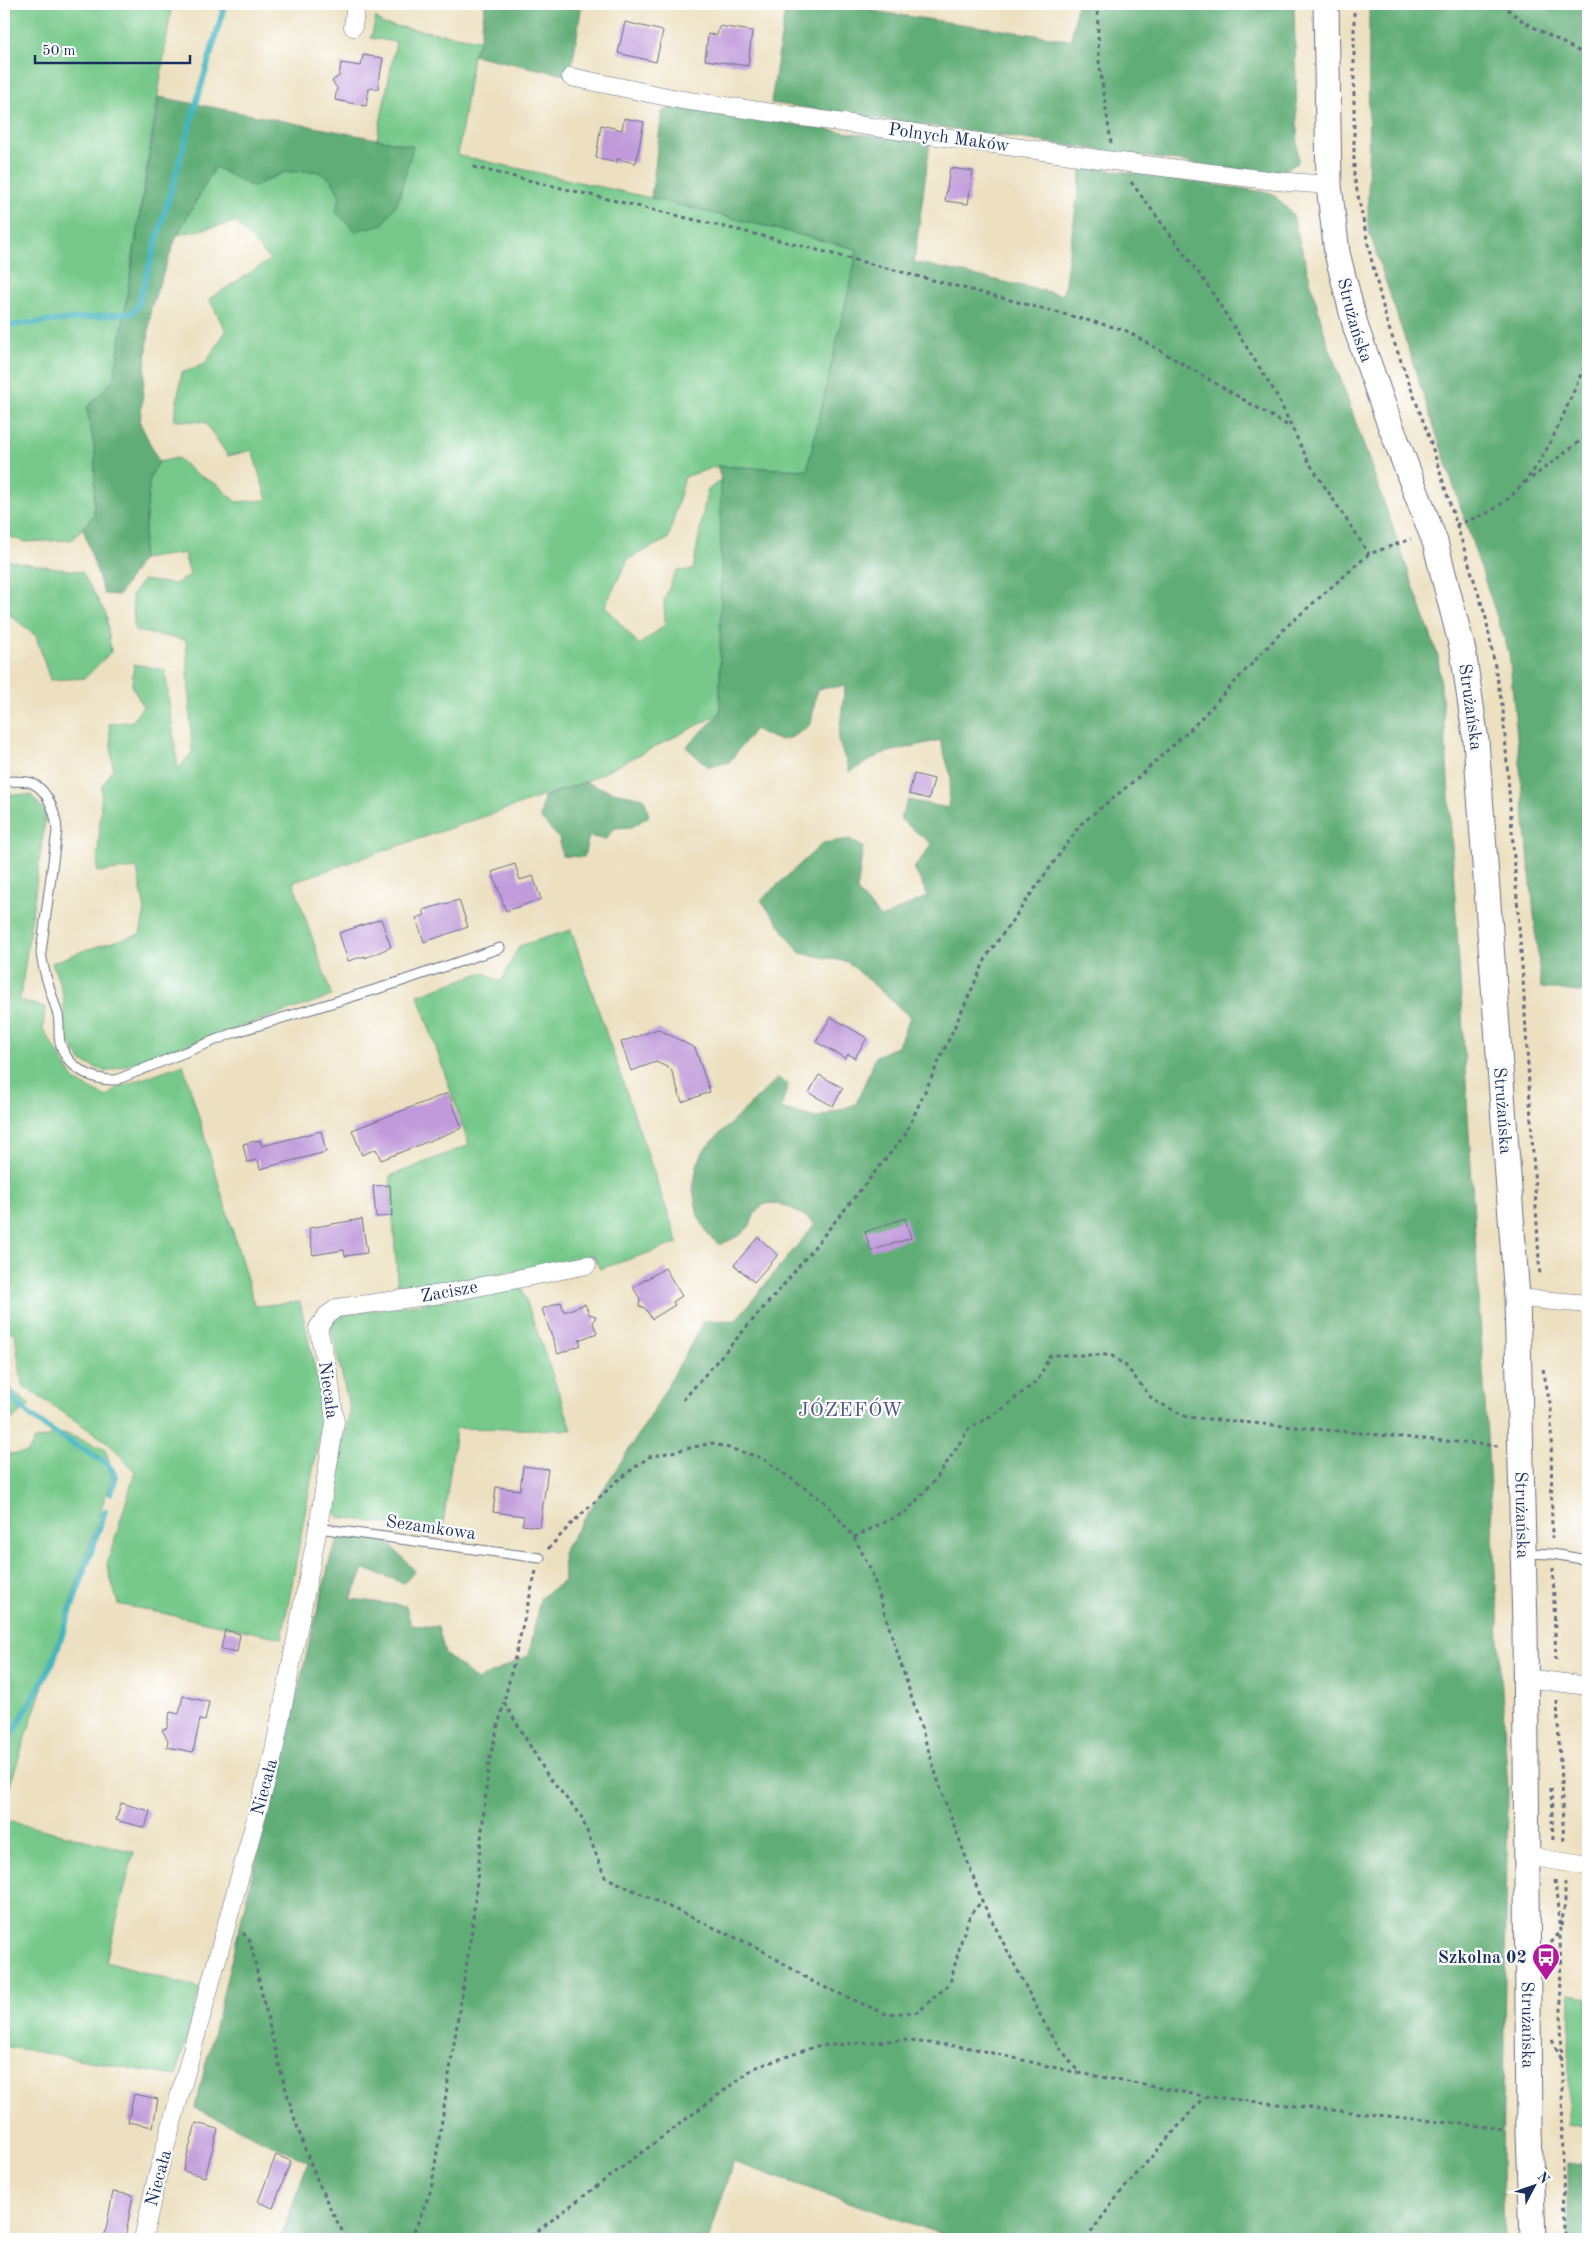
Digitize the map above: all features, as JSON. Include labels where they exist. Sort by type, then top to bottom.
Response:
[{"type":"main road","name":"Strużańska","points":[[1326,4],[1329,185],[1337,253],[1356,328],[1388,419],[1432,532],[1463,651],[1476,741],[1516,1298],[1523,1553],[1529,2132],[1533,2239]]},
{"type":"street","points":[[353,27],[356,4]]},
{"type":"street","name":"Polnych Maków","points":[[572,77],[682,100],[1113,160],[1276,181],[1329,185]]},
{"type":"street","name":"Zacisze","points":[[318,1328],[327,1315],[337,1308],[442,1294],[587,1265]]},
{"type":"street","points":[[1516,1298],[1588,1304]]},
{"type":"street","name":"Niecała","points":[[143,2239],[156,2181],[273,1756],[318,1528],[335,1422],[329,1376],[318,1328]]},
{"type":"street","points":[[1525,1678],[1588,1686]]},
{"type":"street","points":[[1527,1856],[1588,1866]]},
{"type":"lane","points":[[4,782],[31,783],[44,793],[56,818],[57,831],[40,952],[42,965],[59,1017],[60,1043],[73,1065],[86,1075],[116,1080],[233,1033],[387,986],[500,948]]},
{"type":"lane","name":"Sezamkowa","points":[[318,1528],[540,1558]]},
{"type":"lane","points":[[1523,1553],[1552,1554],[1588,1560]]},
{"type":"path","points":[[1097,4],[1099,61],[1113,160],[1206,283],[1274,392],[1290,428],[1308,461],[1369,554]]},
{"type":"path","points":[[1501,4],[1524,22],[1588,56]]},
{"type":"path","points":[[473,167],[773,238],[1124,330],[1290,428]]},
{"type":"path","points":[[1522,485],[1546,451],[1588,358]]},
{"type":"path","points":[[683,1400],[786,1282],[905,1135],[987,956],[1081,824],[1134,781],[1193,727],[1286,627],[1369,554],[1456,525],[1497,507],[1522,485],[1588,435]]},
{"type":"path","points":[[854,1537],[906,1512],[936,1478],[969,1429],[1002,1409],[1038,1380],[1050,1355],[1111,1355],[1126,1366],[1153,1400],[1187,1417],[1504,1447]]},
{"type":"path","points":[[1542,1366],[1551,1408],[1552,1554],[1565,1862],[1565,1903],[1560,1932],[1564,2239]]},
{"type":"path","points":[[411,2239],[431,2190],[472,1929],[489,1761],[540,1558],[572,1523],[618,1480],[649,1457],[712,1443],[762,1458],[826,1503],[854,1537],[871,1570],[942,1793],[982,1901],[1050,2034],[1079,2073]]},
{"type":"path","points":[[504,1702],[548,1776],[581,1816],[605,1877],[760,1949],[815,1983],[886,2014],[918,2012],[950,1983],[970,1915],[982,1901]]},
{"type":"path","points":[[229,1918],[250,1941],[277,2062],[300,2131],[332,2214],[347,2239]]},
{"type":"path","points":[[524,2239],[532,2235],[754,2068],[817,2046],[903,2040],[971,2048],[1079,2073],[1204,2096],[1529,2132]]},
{"type":"path","points":[[1086,2239],[1120,2193],[1204,2096]]},
{"type":"green space","points":[[4,4],[172,4],[114,379],[87,408],[95,452],[94,515],[72,540],[25,542],[4,535]]},
{"type":"green space","points":[[485,4],[582,4],[573,60],[566,75],[473,55],[480,40]]},
{"type":"green space","points":[[786,4],[873,4],[872,11],[1071,40],[1077,4],[1294,4],[1298,163],[1275,175],[771,103]]},
{"type":"green space","points":[[1369,4],[1588,4],[1588,993],[1541,988],[1509,653],[1368,228]]},
{"type":"green space","points":[[376,17],[382,24],[480,40],[473,55],[458,155],[651,198],[857,249],[807,470],[717,466],[685,477],[668,539],[628,559],[605,606],[639,645],[665,625],[664,600],[676,571],[693,570],[707,491],[721,479],[720,714],[585,782],[293,882],[332,996],[106,1072],[81,1061],[66,1035],[63,993],[52,963],[88,949],[140,934],[145,910],[137,868],[97,872],[102,786],[113,768],[109,724],[133,721],[143,706],[132,686],[134,664],[165,670],[178,769],[192,752],[186,640],[135,631],[132,595],[143,580],[175,584],[190,575],[184,553],[142,559],[150,477],[159,462],[178,458],[194,473],[218,485],[236,502],[267,500],[252,450],[228,456],[205,422],[174,420],[182,372],[205,364],[226,331],[209,299],[270,260],[236,222],[177,235],[215,167],[253,187],[284,172],[316,171],[331,179],[340,196],[412,146],[377,139],[396,42],[371,38]]},
{"type":"green space","points":[[159,97],[413,146],[398,202],[383,224],[355,231],[336,212],[340,196],[331,179],[317,171],[284,172],[253,187],[215,167],[177,235],[151,307],[140,423],[159,462],[150,477],[142,559],[119,595],[104,594],[83,528],[94,515],[95,452],[87,408],[114,379]]},
{"type":"green space","points":[[672,106],[930,143],[914,262],[1063,295],[1082,166],[1272,193],[1292,213],[1325,335],[1438,656],[1445,728],[1508,1790],[1502,2164],[1504,2239],[955,2239],[733,2162],[709,2239],[280,2239],[308,2162],[195,2108],[331,1555],[344,1529],[382,1536],[415,1571],[404,1583],[364,1569],[351,1599],[406,1606],[411,1625],[438,1627],[445,1654],[477,1680],[529,1655],[540,1598],[564,1581],[563,1551],[650,1417],[704,1321],[736,1320],[815,1224],[788,1207],[780,1204],[765,1204],[757,1210],[749,1227],[738,1236],[720,1245],[709,1236],[698,1216],[693,1190],[697,1165],[705,1148],[778,1078],[788,1085],[781,1108],[816,1118],[856,1104],[876,1056],[898,1046],[910,1017],[848,962],[800,953],[761,900],[823,843],[849,839],[863,847],[857,891],[881,918],[928,896],[914,868],[932,844],[900,819],[908,800],[948,808],[951,776],[940,740],[881,754],[850,772],[838,740],[845,686],[817,689],[811,724],[795,735],[784,740],[772,738],[755,729],[729,762],[709,767],[686,747],[720,714],[721,479],[717,466],[807,470],[857,249],[651,198],[662,112]]},
{"type":"green space","points":[[4,560],[82,572],[106,614],[111,652],[85,678],[50,680],[36,636],[4,610]]},
{"type":"green space","points":[[585,782],[613,792],[644,798],[649,816],[632,827],[615,828],[605,840],[589,836],[584,857],[562,856],[559,838],[540,818],[544,797]]},
{"type":"green space","points":[[4,794],[31,795],[46,813],[20,1001],[45,1007],[43,1029],[75,1081],[107,1097],[117,1088],[183,1064],[255,1306],[300,1302],[324,1410],[282,1638],[118,1604],[107,1565],[135,1472],[110,1444],[22,1385],[15,1333],[4,1331]]},
{"type":"green space","points":[[571,930],[678,1243],[600,1269],[593,1255],[575,1262],[398,1290],[390,1176],[469,1145],[418,995],[483,972],[501,982],[519,946]]},
{"type":"green space","points":[[522,1289],[572,1430],[456,1428],[442,1532],[339,1517],[329,1505],[350,1411],[331,1327],[341,1315]]},
{"type":"green space","points":[[4,1376],[13,1391],[30,1405],[4,1426]]},
{"type":"green space","points":[[64,1433],[105,1449],[113,1473],[4,1803],[4,1453],[27,1453],[35,1440]]},
{"type":"green space","points":[[4,1820],[134,1852],[106,1962],[200,1988],[176,2076],[4,2046]]},
{"type":"green space","points":[[1570,1994],[1588,1997],[1588,2129],[1568,2125]]},
{"type":"green space","points":[[1568,2163],[1588,2166],[1588,2239],[1568,2239]]},
{"type":"building","points":[[625,22],[663,31],[656,62],[618,53]]},
{"type":"building","points":[[719,26],[752,31],[748,66],[705,60],[708,34],[717,35]]},
{"type":"building","points":[[363,55],[383,58],[378,89],[369,88],[366,106],[335,100],[337,88],[332,81],[339,76],[341,63],[361,66]]},
{"type":"building","points":[[624,118],[644,122],[636,163],[617,159],[617,163],[596,158],[601,125],[622,130]]},
{"type":"building","points":[[950,168],[973,171],[968,204],[945,201]]},
{"type":"building","points":[[914,774],[934,779],[929,799],[909,794]]},
{"type":"building","points":[[515,864],[520,880],[533,876],[541,899],[506,911],[492,872]]},
{"type":"building","points":[[459,900],[468,927],[424,942],[416,918],[425,915],[423,910]]},
{"type":"building","points":[[381,919],[391,947],[365,958],[365,956],[348,961],[339,933]]},
{"type":"building","points":[[831,1017],[867,1038],[855,1058],[848,1054],[845,1058],[816,1042]]},
{"type":"building","points":[[658,1029],[695,1048],[710,1092],[682,1102],[671,1069],[656,1062],[631,1071],[621,1042]]},
{"type":"building","points":[[819,1075],[843,1088],[833,1106],[809,1093]]},
{"type":"building","points":[[448,1093],[462,1128],[381,1160],[376,1149],[362,1155],[352,1130]]},
{"type":"building","points":[[321,1131],[326,1152],[260,1169],[258,1160],[247,1162],[243,1144],[260,1140],[262,1146]]},
{"type":"building","points":[[390,1185],[392,1216],[376,1217],[373,1186]]},
{"type":"building","points":[[905,1218],[911,1238],[871,1251],[865,1232]]},
{"type":"building","points":[[362,1219],[367,1253],[345,1256],[344,1250],[313,1255],[309,1228]]},
{"type":"building","points":[[758,1237],[778,1255],[754,1282],[734,1265]]},
{"type":"building","points":[[665,1268],[682,1296],[673,1302],[675,1305],[652,1319],[645,1308],[639,1306],[640,1299],[633,1287]]},
{"type":"building","points":[[561,1302],[564,1312],[585,1304],[589,1314],[596,1316],[593,1323],[597,1333],[579,1340],[581,1345],[558,1354],[542,1309]]},
{"type":"building","points":[[523,1466],[548,1469],[540,1527],[522,1525],[524,1516],[493,1512],[496,1487],[520,1490]]},
{"type":"building","points":[[225,1630],[240,1634],[237,1652],[221,1649]]},
{"type":"building","points":[[183,1696],[209,1702],[205,1721],[200,1720],[193,1752],[167,1747],[168,1740],[162,1730],[167,1728],[170,1712],[179,1714]]},
{"type":"building","points":[[121,1803],[150,1811],[145,1828],[116,1820]]},
{"type":"building","points":[[134,2094],[158,2099],[153,2127],[128,2122]]},
{"type":"building","points":[[196,2123],[218,2129],[205,2177],[183,2171]]},
{"type":"building","points":[[276,2155],[291,2161],[273,2208],[258,2202]]},
{"type":"building","points":[[113,2192],[133,2195],[125,2239],[104,2239]]},
{"type":"waterway","points":[[4,326],[132,313],[137,308],[225,4]]},
{"type":"waterway","points":[[4,1386],[24,1410],[50,1430],[106,1463],[113,1471],[115,1477],[110,1493]]},
{"type":"waterway","points":[[6,1746],[52,1664],[105,1511]]},
{"type":"place","name":"Szkolna 02","points":[[1546,1981]]},
{"type":"district","name":"JÓZEFÓW","points":[[851,1409]]}]
